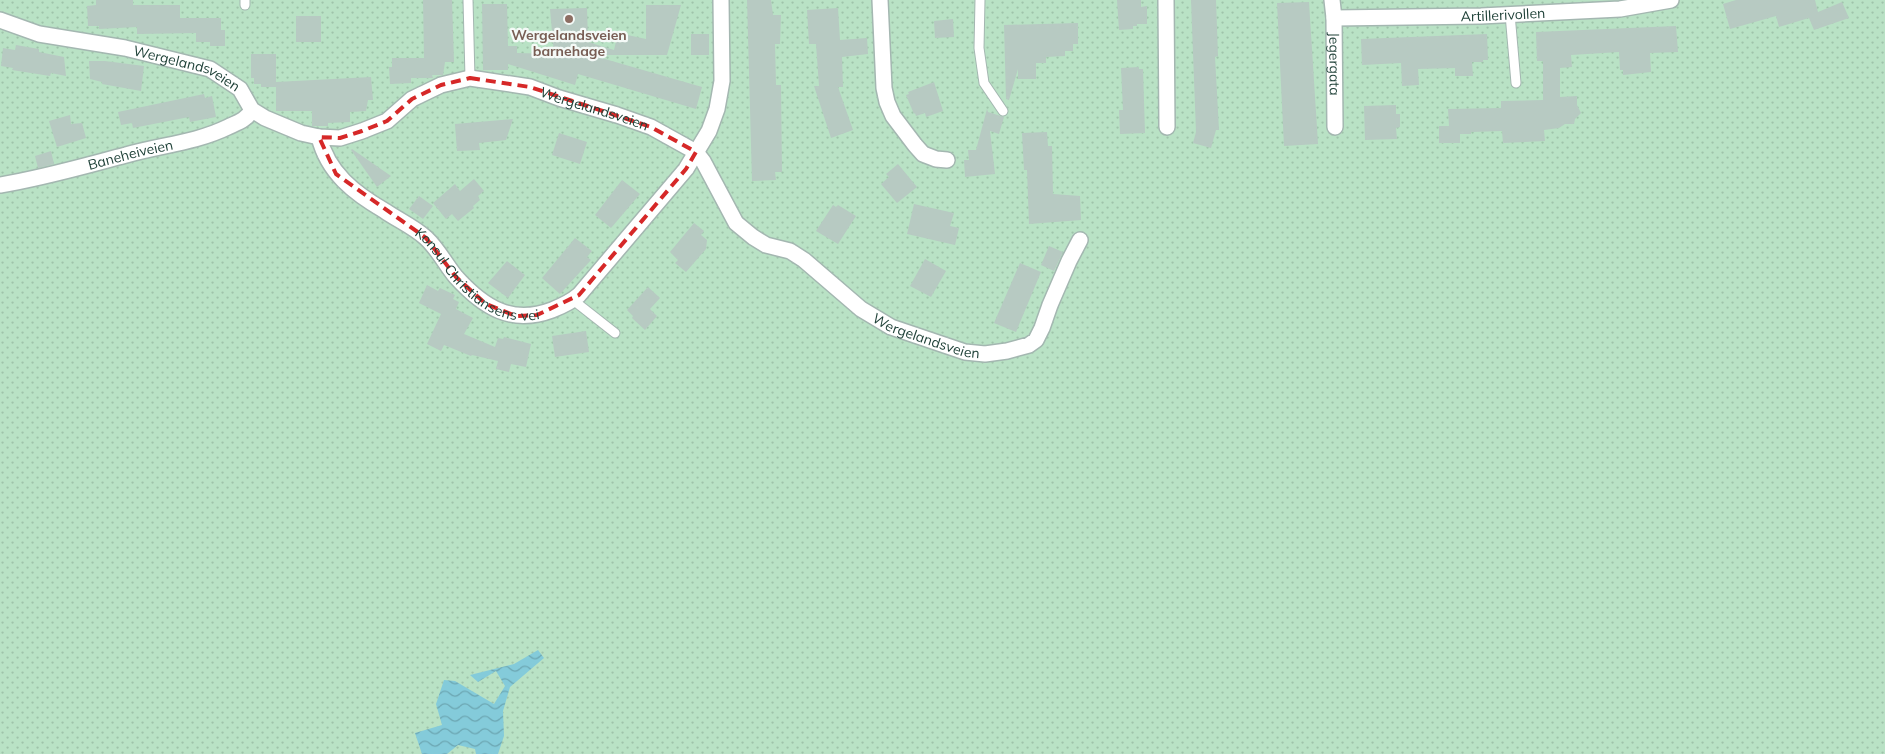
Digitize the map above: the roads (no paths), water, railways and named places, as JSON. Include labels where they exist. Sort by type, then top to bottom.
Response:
[{"type":"street","name":"Konsul Christiansens vei","points":[[319,137],[322,152],[336,174],[360,195],[406,223],[426,238],[469,291],[498,311],[516,316],[537,315],[573,300],[686,168],[709,131],[718,109],[722,73],[721,0]]},
{"type":"street","points":[[880,0],[884,88],[893,116],[923,154],[936,159],[947,160]]},
{"type":"street","points":[[1166,0],[1167,127]]},
{"type":"street","name":"Jegergata","points":[[1332,0],[1334,18],[1335,127]]},
{"type":"street","name":"Artillerivollen","points":[[1334,18],[1510,14],[1620,9],[1671,0]]},
{"type":"street","name":"Wergelandsveien","points":[[0,20],[40,34],[125,48],[210,69],[240,89],[252,110],[287,128],[319,137],[340,138],[362,131],[387,121],[412,99],[420,95],[441,85],[470,78],[530,87],[559,98],[617,115],[651,127],[696,152],[703,161],[736,223],[753,237],[766,245],[790,251],[804,260],[861,309],[891,327],[965,352],[985,354],[1007,351],[1029,345],[1036,340],[1068,261],[1080,240]]},
{"type":"street","name":"Baneheiveien","points":[[0,185],[16,183],[128,154],[194,141],[212,135],[247,118],[252,110]]},
{"type":"lane","points":[[468,0],[470,78]]},
{"type":"lane","points":[[980,0],[978,29],[984,83],[1003,111]]},
{"type":"lane","points":[[1510,14],[1516,83]]},
{"type":"lane","points":[[573,300],[615,334]]},
{"type":"water","points":[[538,650],[544,658],[510,687],[503,711],[504,736],[498,754],[476,754],[475,749],[458,745],[447,754],[422,754],[415,733],[442,725],[436,704],[444,680],[455,681],[494,704],[505,686],[496,671],[478,682],[470,675],[514,664]]},
{"type":"place","name":"Wergelandsveien barnehage","points":[[569,19]]}]
